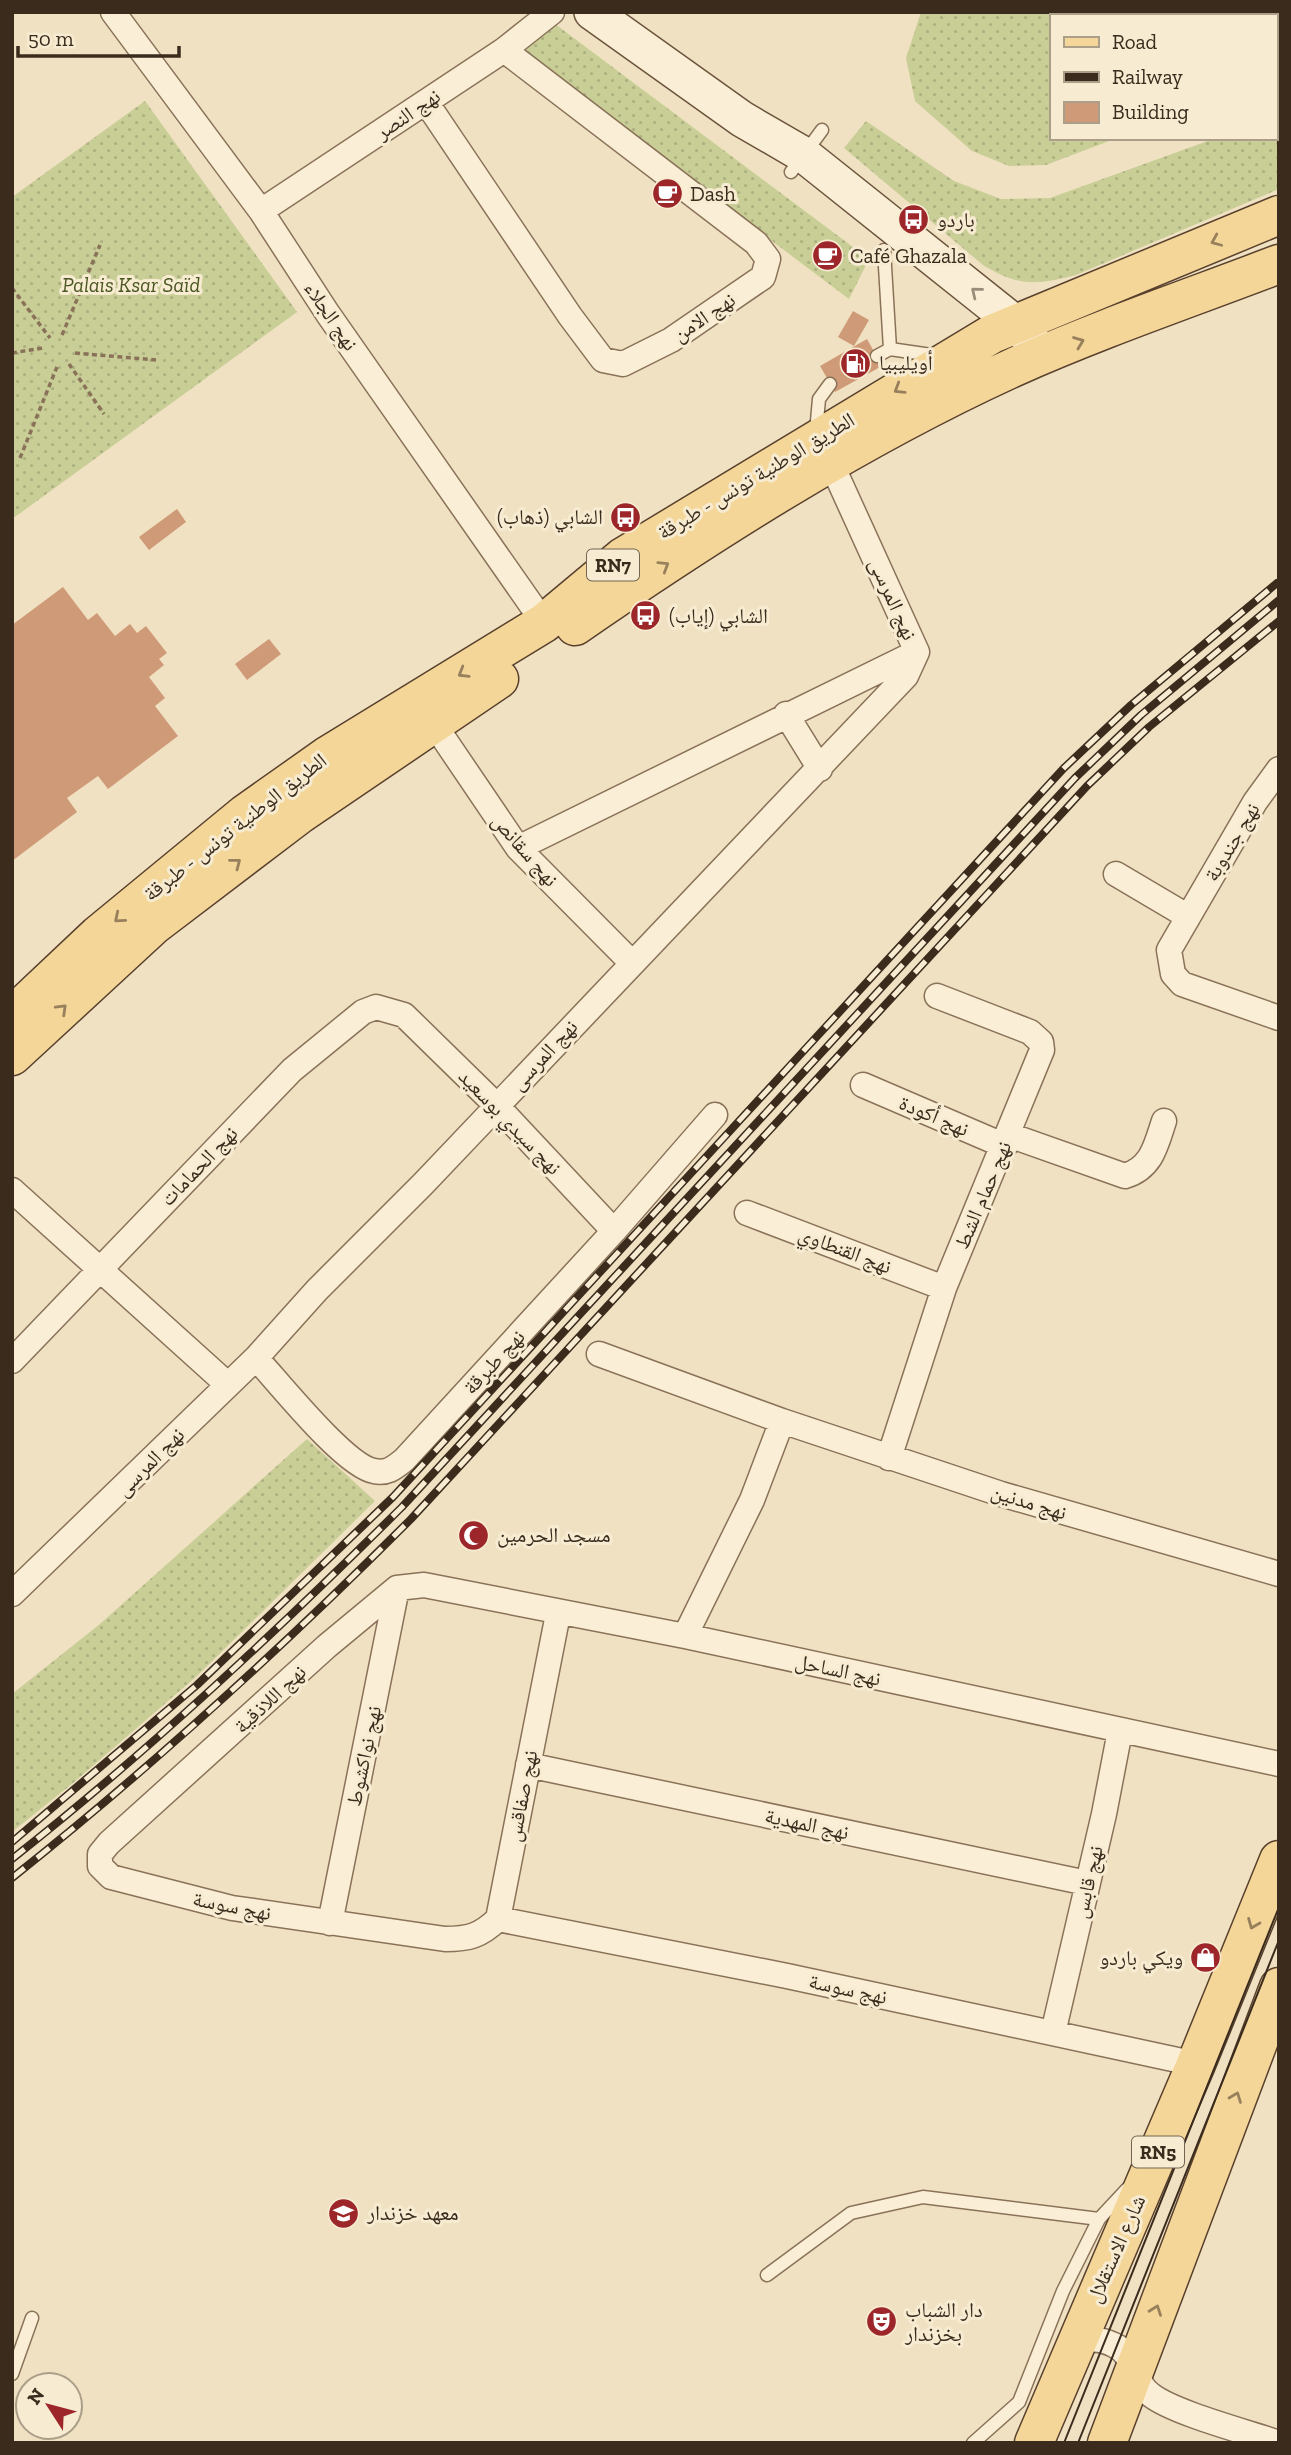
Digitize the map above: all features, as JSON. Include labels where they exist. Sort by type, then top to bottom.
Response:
[{"type":"main road","points":[[592,12],[741,119],[805,152],[1004,329]]},
{"type":"main road","points":[[805,152],[884,250],[1004,329]]},
{"type":"main road","name":"الطريق الوطنية تونس - طبرقة","points":[[12,1056],[154,925],[300,814],[823,453],[949,358],[1004,329],[1276,224]]},
{"type":"main road","name":"الطريق الوطنية تونس - طبرقة","points":[[12,1016],[98,935],[245,814],[327,755],[544,624],[622,557],[823,453],[1027,362],[1279,264]]},
{"type":"main road","points":[[1004,329],[1001,345],[1027,362]]},
{"type":"main road","name":"شارع الاستقلال","points":[[1032,2415],[1070,2352],[1196,2064],[1279,1860]]},
{"type":"main road","name":"RN5","points":[[1107,2443],[1269,2040],[1279,1987]]},
{"type":"street","name":"نهج الجلاء","points":[[113,12],[261,211],[328,314],[544,624]]},
{"type":"street","name":"نهج النصر","points":[[261,211],[504,50],[552,12]]},
{"type":"street","name":"نهج الامن","points":[[426,102],[570,316],[603,359],[623,364],[635,360],[671,340],[763,277],[768,259],[756,243],[504,50]]},
{"type":"street","name":"نهج المرسى","points":[[12,1594],[256,1358],[317,1290],[898,687],[917,652],[823,453]]},
{"type":"street","points":[[518,848],[786,714],[917,652]]},
{"type":"street","points":[[786,714],[820,769]]},
{"type":"street","name":"نهج سقانص","points":[[434,724],[518,848],[632,963]]},
{"type":"street","name":"نهج جندوبة","points":[[1279,769],[1255,802],[1169,950],[1173,974],[1182,984],[1279,1018]]},
{"type":"street","points":[[1115,874],[1187,916]]},
{"type":"street","name":"نهج حمام الشط","points":[[889,1458],[944,1287],[1041,1056],[1041,1042],[1022,1029],[937,996]]},
{"type":"street","name":"نهج الحمامات","points":[[12,1361],[292,1070],[363,1012],[376,1007],[392,1009],[404,1015]]},
{"type":"street","name":"نهج سيدي بوسعيد","points":[[404,1015],[497,1106],[614,1231]]},
{"type":"street","name":"نهج أكودة","points":[[863,1086],[1007,1140],[1125,1176],[1135,1173],[1152,1157],[1164,1121]]},
{"type":"street","name":"نهج طبرقة","points":[[256,1358],[351,1460],[373,1471],[388,1472],[404,1460],[614,1231],[715,1115]]},
{"type":"street","points":[[12,1190],[227,1384]]},
{"type":"street","name":"نهج القنطاوي","points":[[747,1213],[944,1287]]},
{"type":"street","name":"نهج مدنين","points":[[599,1354],[889,1458],[1001,1494],[1279,1574]]},
{"type":"street","points":[[685,1636],[752,1500],[782,1421]]},
{"type":"street","name":"نهج الساحل","points":[[397,1588],[424,1585],[558,1614],[685,1636],[1279,1764]]},
{"type":"street","name":"نهج اللاذقية","points":[[146,1811],[327,1646],[397,1588]]},
{"type":"street","name":"نهج نواكشوط","points":[[330,1923],[397,1588]]},
{"type":"street","name":"نهج صفاقس","points":[[498,1919],[558,1614]]},
{"type":"street","name":"نهج قابس","points":[[1053,2033],[1104,1814],[1120,1731]]},
{"type":"street","name":"نهج المهدية","points":[[528,1765],[1087,1883]]},
{"type":"street","name":"نهج سوسة","points":[[146,1811],[100,1854],[100,1866],[111,1877],[232,1908],[445,1939],[470,1939],[483,1934],[498,1919],[788,1976],[1196,2064]]},
{"type":"street","points":[[1070,2352],[1076,2345],[1087,2340],[1110,2343],[1127,2354],[1134,2373],[1146,2391],[1163,2403],[1279,2443]]},
{"type":"lane","points":[[884,250],[890,349]]},
{"type":"lane","points":[[877,356],[890,349],[949,358]]},
{"type":"lane","points":[[823,453],[819,399],[830,384]]},
{"type":"lane","points":[[973,2443],[1032,2415],[1063,2291],[1099,2219],[1156,2158]]},
{"type":"lane","points":[[767,2275],[851,2213],[923,2197],[1099,2219]]},
{"type":"lane","points":[[12,2374],[32,2318]]},
{"type":"path","points":[[62,335],[100,245]]},
{"type":"path","points":[[12,288],[50,338]]},
{"type":"path","points":[[12,353],[43,348]]},
{"type":"path","points":[[75,354],[156,360]]},
{"type":"path","points":[[69,364],[104,414]]},
{"type":"path","points":[[20,458],[57,367]]},
{"type":"green space","points":[[921,12],[1085,12],[1088,14],[1050,14],[1050,140],[1112,140],[1046,165],[1009,166],[972,151],[915,101],[906,58]]},
{"type":"green space","points":[[547,18],[869,259],[849,299],[514,47]]},
{"type":"green space","name":"Palais Ksar Saïd","points":[[145,101],[297,312],[12,519],[12,197]]},
{"type":"green space","points":[[866,121],[954,181],[1001,199],[1050,198],[1210,140],[1277,140],[1279,121],[1279,189],[1076,275],[1050,281],[1028,282],[1007,277],[983,265],[844,148]]},
{"type":"green space","points":[[307,1439],[375,1501],[197,1676],[12,1832],[12,1694],[100,1624]]},
{"type":"building","points":[[1085,12],[1252,14],[1088,14]]},
{"type":"building","points":[[853,311],[869,320],[854,346],[838,337]]},
{"type":"building","points":[[867,339],[882,366],[835,392],[820,366]]},
{"type":"building","points":[[177,509],[186,522],[149,550],[139,537]]},
{"type":"building","points":[[63,587],[88,620],[97,613],[115,636],[130,624],[137,633],[146,626],[167,653],[159,659],[164,665],[149,677],[165,698],[155,706],[178,736],[108,789],[98,776],[67,798],[77,812],[12,861],[12,625]]},
{"type":"building","points":[[269,639],[281,654],[247,680],[235,664]]},
{"type":"tram line","points":[[1064,2443],[1279,1907]]},
{"type":"tram line","points":[[1078,2443],[1279,1940]]},
{"type":"railway","points":[[12,1842],[197,1685],[393,1497],[1064,768],[1131,705],[1277,583]]},
{"type":"railway","points":[[12,1859],[212,1689],[402,1507],[1075,778],[1141,715],[1279,600]]},
{"type":"railway","points":[[12,1878],[116,1793],[217,1704],[411,1519],[1087,786],[1149,727],[1279,621]]},
{"type":"place","name":"Dash","points":[[667,194]]},
{"type":"place","name":"باردو","points":[[914,220]]},
{"type":"place","name":"Café Ghazala","points":[[827,256]]},
{"type":"place","name":"أويليبيا","points":[[856,363]]},
{"type":"place","name":"الشابي (ذهاب)","points":[[626,517]]},
{"type":"place","name":"الشابي (إياب)","points":[[646,616]]},
{"type":"place","name":"مسجد الحرمين","points":[[474,1535]]},
{"type":"place","name":"ويكي باردو","points":[[1206,1958]]},
{"type":"place","name":"معهد خزندار","points":[[344,2213]]},
{"type":"place","name":"دار الشباب بخزندار","points":[[882,2322]]}]
